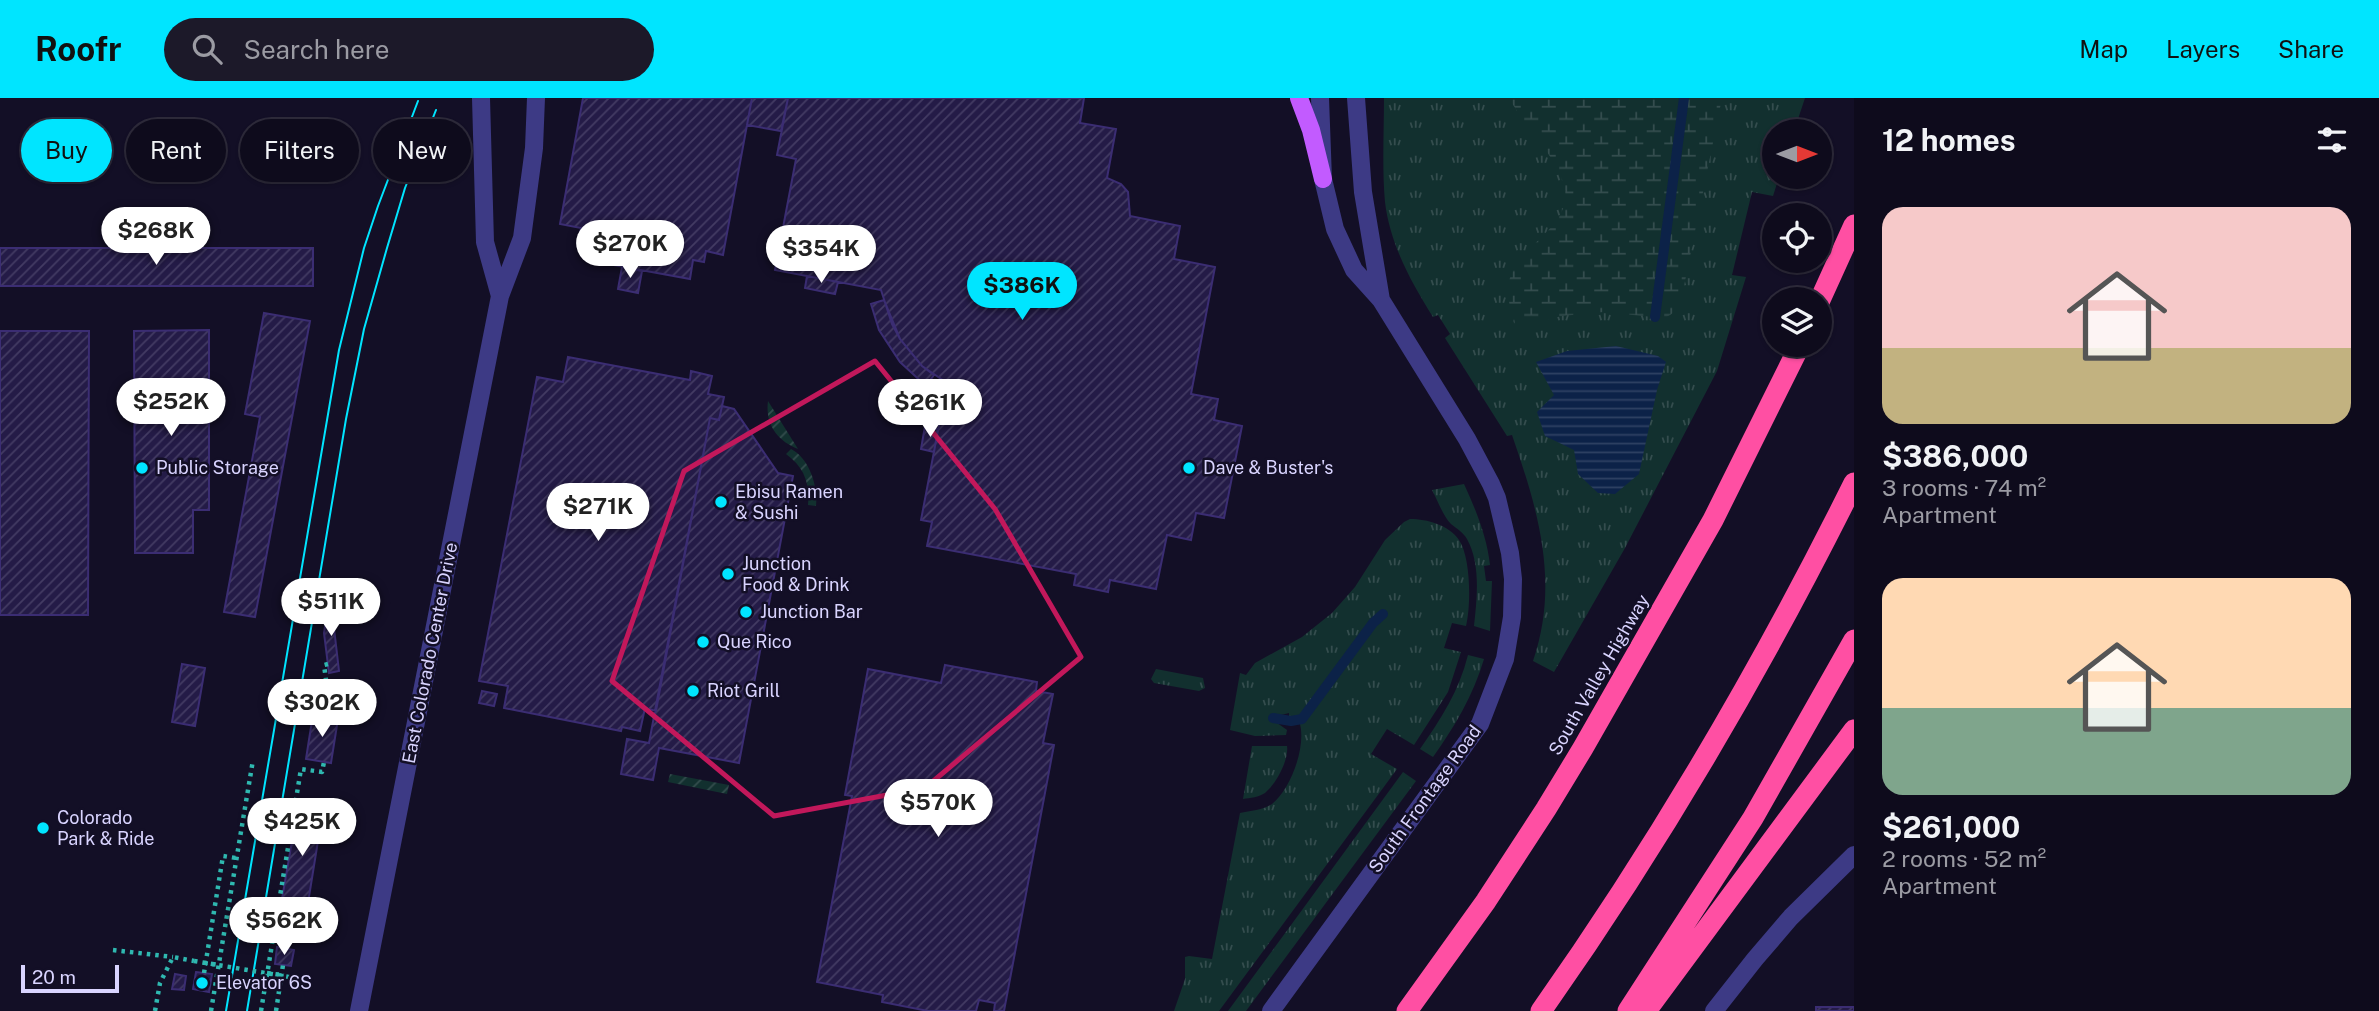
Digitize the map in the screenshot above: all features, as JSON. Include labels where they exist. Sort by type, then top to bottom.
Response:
[{"type":"highway","points":[[1826,287],[1854,225]]},
{"type":"highway","name":"South Valley Highway","points":[[1407,1011],[1486,901],[1583,748],[1713,520],[1794,357]]},
{"type":"highway","points":[[1541,1011],[1641,861],[1726,723],[1854,483]]},
{"type":"highway","points":[[1628,1011],[1753,818],[1854,640]]},
{"type":"highway","points":[[1646,1011],[1854,730]]},
{"type":"main road","points":[[1298,98],[1311,130],[1323,179]]},
{"type":"street","name":"East Colorado Center Drive","points":[[481,98],[485,242],[500,296]]},
{"type":"street","name":"East Colorado Center Drive","points":[[359,1011],[500,296],[522,238],[530,186],[536,98]]},
{"type":"street","name":"South Frontage Road","points":[[1271,1011],[1480,724],[1505,659],[1512,617],[1513,579],[1510,553],[1497,498],[1479,461],[1381,300],[1354,270],[1343,251],[1323,179],[1320,98]]},
{"type":"street","name":"South Frontage Road","points":[[1356,98],[1363,192],[1381,300]]},
{"type":"street","points":[[1714,1011],[1791,917],[1854,855]]},
{"type":"path","points":[[328,664],[324,665],[331,717]]},
{"type":"path","points":[[211,1011],[253,760]]},
{"type":"path","points":[[261,1011],[301,769],[322,772],[324,762]]},
{"type":"path","points":[[204,973],[223,856],[236,858]]},
{"type":"path","points":[[113,950],[173,957],[305,980]]},
{"type":"path","points":[[155,1011],[160,983],[173,957]]},
{"type":"path","points":[[206,963],[219,965]]},
{"type":"path","points":[[276,1011],[283,965]]},
{"type":"path","points":[[267,973],[282,975]]},
{"type":"highlighted area","points":[[875,361],[995,509],[1081,657],[925,788],[774,816],[612,681],[684,471]]},
{"type":"green space","points":[[1384,98],[1805,98],[1798,119],[1762,119],[1762,189],[1775,189],[1773,196],[1752,192],[1732,275],[1746,277],[1717,371],[1625,548],[1554,672],[1533,661],[1541,632],[1545,575],[1537,519],[1512,435],[1507,436],[1445,338],[1450,334],[1438,315],[1433,317],[1403,262],[1388,218],[1383,163]]},
{"type":"green space","points":[[1509,98],[1722,98],[1682,296],[1673,313],[1663,318],[1603,312],[1562,316],[1521,326],[1514,323],[1508,293],[1511,275],[1526,253],[1555,222],[1565,199],[1564,185],[1553,162]]},
{"type":"green space","points":[[768,401],[798,449],[774,431],[768,417]]},
{"type":"green space","points":[[791,449],[803,459],[811,473],[816,506],[808,505],[804,476],[797,464],[786,454]]},
{"type":"green space","points":[[1464,484],[1489,555],[1490,565],[1484,566],[1486,581],[1492,581],[1490,631],[1474,626],[1477,582],[1471,549],[1462,532],[1446,517],[1432,490]]},
{"type":"green space","points":[[1410,519],[1423,520],[1450,530],[1459,540],[1466,558],[1469,607],[1466,626],[1452,623],[1444,648],[1461,652],[1448,692],[1414,745],[1387,729],[1371,754],[1397,769],[1219,1011],[1174,1011],[1185,979],[1185,957],[1212,959],[1240,813],[1268,806],[1279,797],[1291,778],[1299,755],[1300,724],[1379,621],[1387,616],[1385,611],[1377,615],[1303,714],[1295,719],[1289,719],[1289,713],[1273,717],[1273,720],[1287,730],[1286,735],[1255,736],[1230,730],[1240,673],[1246,675],[1255,663],[1302,637],[1332,613],[1355,587],[1385,540]]},
{"type":"green space","points":[[1468,655],[1484,659],[1480,673],[1463,710],[1433,757],[1420,749],[1460,681]]},
{"type":"green space","points":[[1156,669],[1203,678],[1205,688],[1199,691],[1154,683],[1151,679]]},
{"type":"green space","points":[[1252,746],[1287,746],[1286,758],[1277,778],[1265,793],[1243,799]]},
{"type":"green space","points":[[1403,772],[1416,781],[1246,1011],[1228,1011]]},
{"type":"green space","points":[[670,774],[729,785],[727,794],[668,782]]},
{"type":"water","points":[[1616,346],[1658,356],[1666,362],[1657,390],[1639,474],[1615,494],[1598,493],[1578,474],[1574,450],[1545,436],[1537,412],[1554,395],[1536,362],[1567,351]]},
{"type":"building","points":[[583,98],[752,98],[723,255],[706,251],[704,262],[693,260],[690,279],[586,260],[590,241],[579,239],[581,228],[560,224]]},
{"type":"building","points":[[752,98],[788,98],[781,131],[747,125]]},
{"type":"building","points":[[788,98],[1084,98],[1080,123],[1116,129],[1107,178],[1121,184],[1128,192],[1130,216],[1180,226],[1174,259],[1215,267],[1191,394],[1218,399],[1214,420],[1242,426],[1224,518],[1196,513],[1191,540],[1167,535],[1156,589],[1110,580],[1108,592],[1074,585],[1076,574],[927,546],[932,522],[921,520],[947,383],[922,366],[900,339],[881,290],[775,270],[796,159],[777,155]]},
{"type":"building","points":[[0,248],[313,248],[313,286],[0,286]]},
{"type":"building","points":[[622,267],[642,271],[638,293],[618,289]]},
{"type":"building","points":[[807,276],[838,282],[835,294],[805,288]]},
{"type":"building","points":[[884,300],[900,339],[922,366],[934,375],[926,386],[900,362],[879,330],[871,304]]},
{"type":"building","points":[[264,313],[310,321],[255,617],[224,612],[260,417],[245,414]]},
{"type":"building","points":[[209,330],[209,510],[193,510],[193,553],[135,553],[134,331]]},
{"type":"building","points":[[0,331],[89,331],[88,615],[0,615]]},
{"type":"building","points":[[568,357],[690,380],[691,371],[712,376],[708,394],[724,397],[719,420],[710,418],[656,711],[645,708],[640,731],[622,727],[621,731],[504,708],[508,686],[479,681],[537,377],[563,382]]},
{"type":"building","name":"Junction Food & Drink","points":[[722,406],[734,409],[778,473],[793,476],[739,763],[659,748],[653,780],[621,774],[627,739],[649,743],[710,418],[719,420]]},
{"type":"building","points":[[925,426],[938,429],[934,452],[921,449]]},
{"type":"building","points":[[329,600],[337,601],[334,628],[339,671],[329,673],[324,633]]},
{"type":"building","points":[[182,664],[205,668],[195,726],[172,722]]},
{"type":"building","points":[[945,665],[1037,682],[1036,691],[1053,694],[1043,743],[1054,745],[1004,1011],[994,1011],[995,1003],[979,1000],[976,1011],[928,1011],[882,1002],[883,995],[817,982],[852,796],[845,795],[868,669],[941,683]]},
{"type":"building","points":[[482,691],[497,694],[494,706],[479,703]]},
{"type":"building","points":[[313,714],[338,719],[331,763],[306,759]]},
{"type":"building","points":[[297,812],[322,816],[308,903],[282,899]]},
{"type":"building","points":[[277,947],[294,950],[291,966],[275,964]]},
{"type":"building","name":"Elevator 6S","points":[[196,972],[212,974],[209,992],[193,989]]},
{"type":"building","points":[[175,974],[186,976],[184,990],[172,989]]},
{"type":"building","points":[[1816,1007],[1854,1007],[1854,1011],[1816,1011]]},
{"type":"waterway","points":[[1655,317],[1684,98]]},
{"type":"waterway","points":[[1273,718],[1291,721],[1302,719],[1373,623],[1383,614]]},
{"type":"tram line","points":[[226,1011],[339,350],[364,248],[418,101]]},
{"type":"tram line","points":[[247,1011],[346,419],[364,329],[405,188],[436,110]]},
{"type":"place","name":"Public Storage","points":[[142,468]]},
{"type":"place","name":"Dave & Buster's","points":[[1189,468]]},
{"type":"place","name":"Ebisu Ramen & Sushi","points":[[721,502]]},
{"type":"place","name":"Junction Food & Drink","points":[[728,574]]},
{"type":"place","name":"Junction Bar","points":[[746,612]]},
{"type":"place","name":"Que Rico","points":[[703,642]]},
{"type":"place","name":"Riot Grill","points":[[693,691]]},
{"type":"place","name":"Colorado Park & Ride","points":[[43,828]]},
{"type":"place","name":"Elevator 6S","points":[[202,983]]}]
